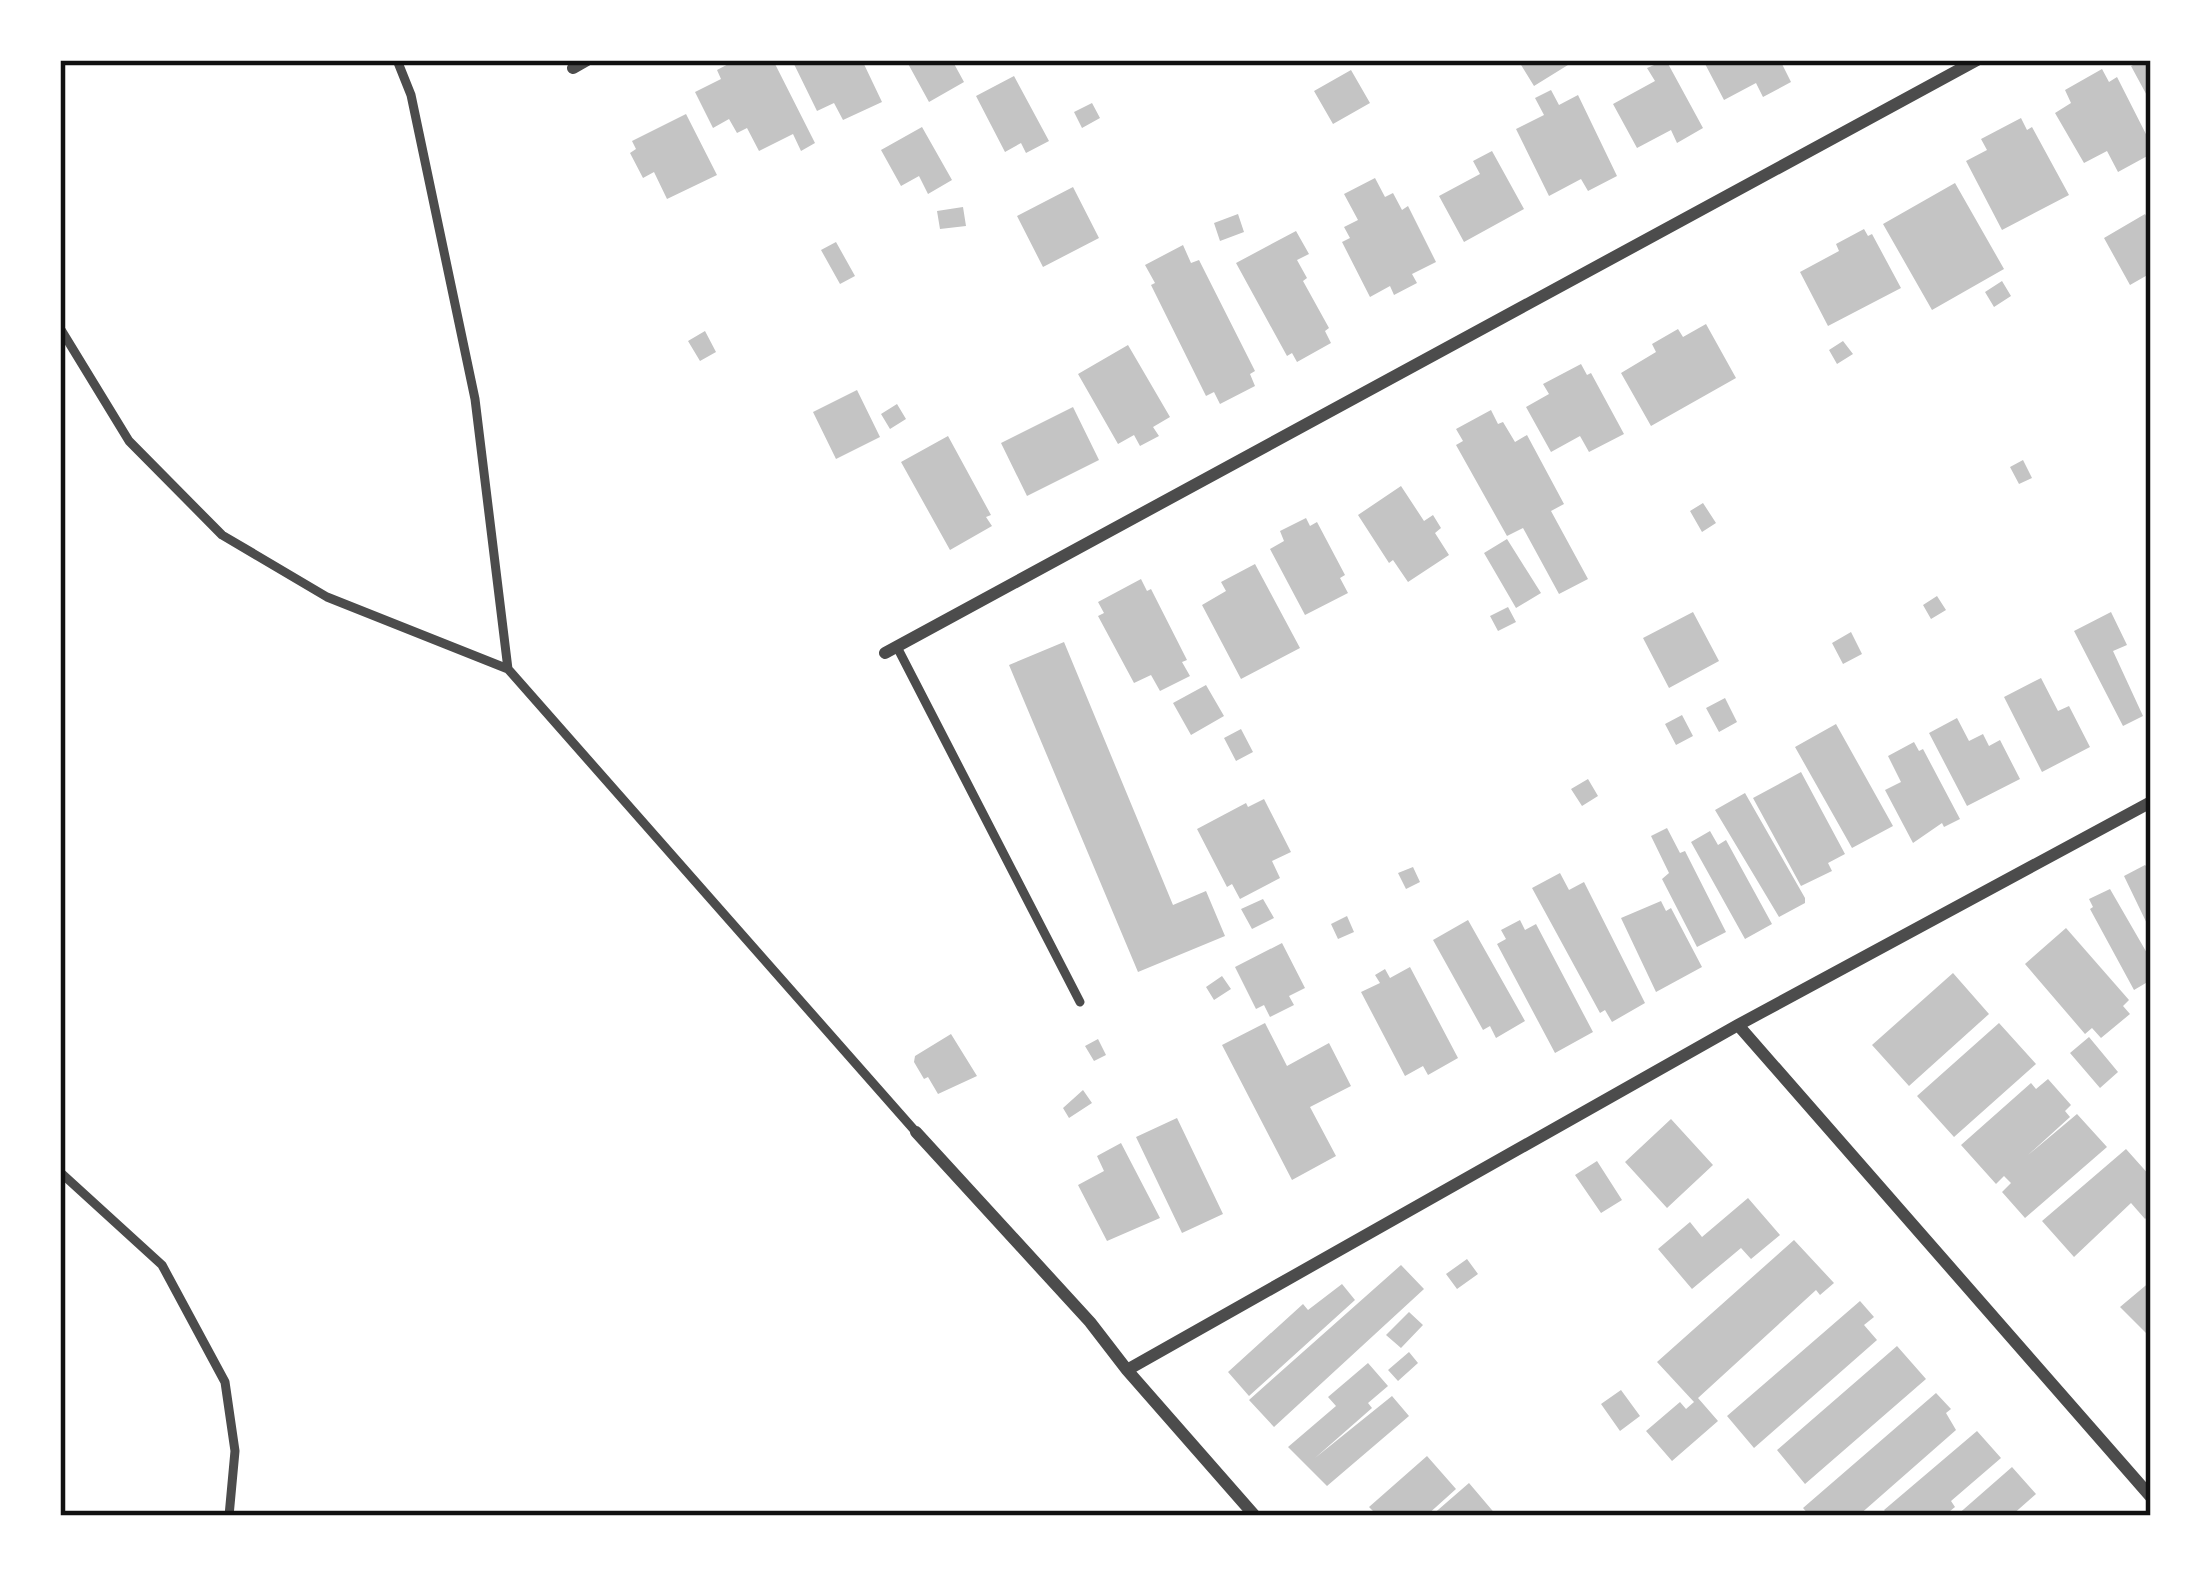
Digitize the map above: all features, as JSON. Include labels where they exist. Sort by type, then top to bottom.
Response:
[{"type":"street","points":[[573,68],[587,60]]},
{"type":"street","points":[[891,650],[1977,60]]},
{"type":"street","points":[[1127,1370],[1738,1025],[2151,802]]},
{"type":"street","points":[[1738,1025],[2151,1497]]},
{"type":"street","points":[[916,1132],[1090,1322],[1255,1516]]},
{"type":"lane","points":[[397,60],[411,95],[475,399],[508,669]]},
{"type":"lane","points":[[60,328],[129,441],[222,535],[327,597],[508,669],[916,1132]]},
{"type":"lane","points":[[891,650],[1080,1002]]},
{"type":"lane","points":[[60,1172],[162,1265],[225,1382],[235,1451],[229,1516]]},
{"type":"building","points":[[736,60],[773,60],[815,143],[801,151],[793,134],[759,151],[747,128],[737,133],[729,119],[713,128],[695,92],[721,79],[717,70]]},
{"type":"building","points":[[792,60],[862,60],[882,102],[843,120],[834,103],[817,111]]},
{"type":"building","points":[[906,60],[952,60],[964,82],[929,102]]},
{"type":"building","points":[[1518,60],[1576,60],[1534,86]]},
{"type":"building","points":[[1666,60],[1703,128],[1677,143],[1671,130],[1637,148],[1613,104],[1655,81],[1647,68]]},
{"type":"building","points":[[1703,60],[1780,60],[1791,82],[1763,97],[1756,83],[1724,100]]},
{"type":"building","points":[[2133,60],[2151,60],[2151,103],[2131,66]]},
{"type":"building","points":[[2102,69],[2109,82],[2117,77],[2151,144],[2151,154],[2118,172],[2107,151],[2084,163],[2055,113],[2071,103],[2065,90]]},
{"type":"building","points":[[1351,70],[1370,103],[1333,124],[1314,91]]},
{"type":"building","points":[[1014,76],[1049,141],[1026,153],[1021,143],[1005,152],[976,96]]},
{"type":"building","points":[[1551,90],[1559,105],[1578,95],[1617,176],[1588,191],[1581,179],[1549,196],[1516,129],[1544,115],[1535,98]]},
{"type":"building","points":[[1092,103],[1100,118],[1082,128],[1074,112]]},
{"type":"building","points":[[686,114],[717,175],[667,199],[654,172],[643,178],[630,153],[636,149],[632,141]]},
{"type":"building","points":[[2021,118],[2027,130],[2032,127],[2069,195],[2002,230],[1966,161],[1987,150],[1981,139]]},
{"type":"building","points":[[922,127],[952,180],[928,194],[919,176],[901,186],[881,150]]},
{"type":"building","points":[[1492,151],[1524,209],[1464,242],[1439,196],[1480,174],[1473,161]]},
{"type":"building","points":[[1375,178],[1385,197],[1393,193],[1402,210],[1408,206],[1436,262],[1412,274],[1417,283],[1394,295],[1390,286],[1370,297],[1342,242],[1350,238],[1344,227],[1358,220],[1344,194]]},
{"type":"building","points":[[1955,183],[2004,269],[1932,310],[1883,224]]},
{"type":"building","points":[[1073,187],[1099,238],[1043,267],[1017,216]]},
{"type":"building","points":[[963,207],[966,226],[940,229],[937,211]]},
{"type":"building","points":[[1238,214],[1244,232],[1220,241],[1214,223]]},
{"type":"building","points":[[2145,214],[2151,225],[2151,273],[2130,285],[2104,238]]},
{"type":"building","points":[[1864,229],[1868,236],[1872,234],[1901,288],[1828,326],[1800,272],[1839,251],[1836,244]]},
{"type":"building","points":[[1296,231],[1309,254],[1297,260],[1307,278],[1303,281],[1329,328],[1325,331],[1331,343],[1297,362],[1292,353],[1287,356],[1236,263]]},
{"type":"building","points":[[836,242],[855,276],[840,284],[821,250]]},
{"type":"building","points":[[1183,245],[1191,263],[1199,260],[1255,371],[1250,374],[1255,386],[1220,404],[1214,392],[1206,396],[1145,265]]},
{"type":"building","points":[[2002,281],[2011,296],[1994,307],[1985,292]]},
{"type":"building","points":[[1706,324],[1736,378],[1651,426],[1621,373],[1656,352],[1652,344],[1678,329],[1683,337]]},
{"type":"building","points":[[705,331],[716,352],[700,361],[688,341]]},
{"type":"building","points":[[1843,341],[1853,354],[1837,364],[1829,350]]},
{"type":"building","points":[[1128,345],[1170,417],[1153,427],[1159,436],[1140,446],[1134,435],[1118,444],[1078,374]]},
{"type":"building","points":[[1581,364],[1587,375],[1591,373],[1624,434],[1589,452],[1580,436],[1551,452],[1526,407],[1549,394],[1543,384]]},
{"type":"building","points":[[857,390],[880,437],[836,459],[813,412]]},
{"type":"building","points":[[897,404],[906,419],[890,429],[881,414]]},
{"type":"building","points":[[1073,407],[1099,460],[1027,496],[1001,443]]},
{"type":"building","points":[[1491,410],[1515,442],[1527,435],[1564,504],[1551,511],[1588,579],[1559,594],[1523,528],[1507,536],[1456,445],[1463,441],[1456,429]]},
{"type":"building","points":[[948,436],[991,515],[986,517],[992,526],[950,550],[901,462]]},
{"type":"building","points":[[2023,460],[2032,478],[2019,484],[2010,467]]},
{"type":"building","points":[[1401,486],[1424,521],[1433,515],[1441,528],[1435,533],[1449,555],[1408,582],[1393,560],[1389,563],[1358,515]]},
{"type":"building","points":[[1703,503],[1716,523],[1702,532],[1690,511]]},
{"type":"building","points":[[1306,518],[1310,526],[1317,522],[1345,575],[1340,578],[1348,593],[1305,615],[1270,549],[1284,541],[1280,531]]},
{"type":"building","points":[[1507,539],[1541,593],[1516,608],[1484,553]]},
{"type":"building","points":[[1255,564],[1300,648],[1241,679],[1202,605],[1226,591],[1221,582]]},
{"type":"building","points":[[1141,579],[1147,591],[1151,589],[1187,660],[1182,662],[1190,676],[1160,691],[1151,675],[1134,683],[1098,616],[1104,613],[1098,602]]},
{"type":"building","points":[[1937,596],[1946,610],[1931,619],[1923,605]]},
{"type":"building","points":[[1508,607],[1516,622],[1498,631],[1490,616]]},
{"type":"building","points":[[1693,612],[1719,661],[1669,688],[1643,638]]},
{"type":"building","points":[[2111,612],[2127,645],[2113,651],[2143,716],[2123,726],[2074,631]]},
{"type":"building","points":[[1851,632],[1862,654],[1843,664],[1832,643]]},
{"type":"building","points":[[1064,642],[1173,905],[1206,891],[1225,936],[1138,972],[1009,665]]},
{"type":"building","points":[[2041,678],[2058,711],[2069,706],[2090,747],[2042,772],[2004,697]]},
{"type":"building","points":[[1206,685],[1224,716],[1191,735],[1173,703]]},
{"type":"building","points":[[1725,698],[1737,722],[1719,732],[1706,708]]},
{"type":"building","points":[[1682,715],[1693,736],[1676,745],[1665,724]]},
{"type":"building","points":[[1957,718],[1969,741],[1983,734],[1989,746],[2000,740],[2020,779],[1967,806],[1929,733]]},
{"type":"building","points":[[1836,724],[1893,826],[1852,848],[1795,747]]},
{"type":"building","points":[[1241,729],[1253,752],[1236,761],[1224,738]]},
{"type":"building","points":[[1914,742],[1919,751],[1923,749],[1960,819],[1944,827],[1942,823],[1913,843],[1885,790],[1901,782],[1888,756]]},
{"type":"building","points":[[1801,772],[1845,854],[1828,863],[1832,871],[1801,886],[1753,798]]},
{"type":"building","points":[[1588,779],[1598,796],[1582,806],[1571,789]]},
{"type":"building","points":[[1745,793],[1805,898],[1805,903],[1779,917],[1715,810]]},
{"type":"building","points":[[1264,799],[1291,852],[1272,861],[1280,878],[1240,899],[1232,884],[1227,887],[1197,829],[1246,803],[1248,807]]},
{"type":"building","points":[[1667,828],[1680,853],[1685,851],[1726,932],[1697,947],[1662,879],[1669,873],[1651,836]]},
{"type":"building","points":[[1710,831],[1718,845],[1726,840],[1772,924],[1745,939],[1691,842]]},
{"type":"building","points":[[2145,865],[2151,871],[2151,932],[2124,876]]},
{"type":"building","points":[[1413,867],[1420,882],[1406,889],[1398,873]]},
{"type":"building","points":[[1560,873],[1569,890],[1584,882],[1645,1003],[1612,1022],[1605,1010],[1600,1013],[1532,888]]},
{"type":"building","points":[[2110,889],[2151,960],[2151,980],[2134,990],[2090,909],[2089,899]]},
{"type":"building","points":[[1263,899],[1274,918],[1252,929],[1241,909]]},
{"type":"building","points":[[1661,901],[1666,911],[1671,908],[1702,967],[1656,992],[1621,918]]},
{"type":"building","points":[[1347,916],[1354,932],[1338,939],[1331,924]]},
{"type":"building","points":[[1468,920],[1525,1021],[1496,1038],[1490,1026],[1483,1030],[1433,940]]},
{"type":"building","points":[[1520,920],[1525,930],[1536,924],[1593,1032],[1555,1053],[1497,944],[1506,939],[1501,930]]},
{"type":"building","points":[[2066,928],[2129,1000],[2123,1006],[2130,1014],[2101,1038],[2092,1028],[2085,1034],[2025,964]]},
{"type":"building","points":[[1282,943],[1305,988],[1289,996],[1294,1005],[1270,1017],[1264,1005],[1256,1009],[1235,967]]},
{"type":"building","points":[[1410,967],[1458,1058],[1428,1075],[1423,1066],[1405,1076],[1361,992],[1380,983],[1375,975],[1385,969],[1390,978]]},
{"type":"building","points":[[1953,973],[1989,1014],[1909,1086],[1872,1045]]},
{"type":"building","points":[[1222,976],[1231,989],[1214,1000],[1206,987]]},
{"type":"building","points":[[1265,1023],[1287,1066],[1329,1043],[1351,1086],[1310,1107],[1336,1156],[1292,1180],[1222,1045]]},
{"type":"building","points":[[1999,1023],[2036,1064],[1954,1137],[1917,1096]]},
{"type":"building","points":[[951,1034],[977,1076],[938,1094],[928,1077],[924,1079],[915,1056]]},
{"type":"building","points":[[2089,1037],[2118,1072],[2100,1088],[2070,1053]]},
{"type":"building","points":[[1098,1039],[1106,1055],[1094,1061],[1085,1046]]},
{"type":"building","points":[[2048,1079],[2071,1105],[2065,1111],[2070,1117],[2028,1155],[2077,1114],[2107,1147],[2025,1218],[2002,1192],[2011,1183],[2004,1176],[1996,1184],[1961,1145],[2031,1083],[2036,1089]]},
{"type":"building","points":[[1083,1090],[1092,1103],[1069,1118],[1063,1108]]},
{"type":"building","points":[[1177,1118],[1223,1214],[1182,1233],[1136,1137]]},
{"type":"building","points":[[1671,1119],[1713,1165],[1667,1208],[1625,1162]]},
{"type":"building","points":[[1121,1143],[1160,1218],[1107,1241],[1078,1185],[1104,1171],[1097,1156]]},
{"type":"building","points":[[2126,1149],[2151,1177],[2151,1213],[2145,1219],[2131,1203],[2074,1257],[2042,1221]]},
{"type":"building","points":[[1597,1161],[1622,1200],[1601,1213],[1575,1175]]},
{"type":"building","points":[[1748,1198],[1780,1235],[1751,1259],[1741,1248],[1692,1289],[1658,1249],[1690,1222],[1702,1237]]},
{"type":"building","points":[[1794,1240],[1834,1283],[1820,1295],[1816,1290],[1698,1398],[1718,1421],[1672,1461],[1646,1431],[1680,1402],[1686,1409],[1694,1402],[1657,1362]]},
{"type":"building","points":[[1467,1259],[1478,1274],[1457,1289],[1446,1274]]},
{"type":"building","points":[[1401,1265],[1424,1289],[1274,1427],[1249,1400]]},
{"type":"building","points":[[2151,1281],[2151,1338],[2120,1307]]},
{"type":"building","points":[[1342,1284],[1355,1300],[1249,1396],[1228,1372],[1303,1304],[1308,1310]]},
{"type":"building","points":[[1860,1301],[1874,1317],[1864,1325],[1877,1340],[1754,1448],[1727,1416]]},
{"type":"building","points":[[1409,1312],[1423,1325],[1401,1348],[1386,1335]]},
{"type":"building","points":[[1897,1346],[1926,1379],[1805,1484],[1777,1450]]},
{"type":"building","points":[[1409,1352],[1418,1363],[1398,1381],[1388,1370]]},
{"type":"building","points":[[1368,1363],[1388,1386],[1368,1403],[1372,1408],[1315,1458],[1392,1396],[1409,1416],[1327,1486],[1288,1447],[1336,1406],[1328,1397]]},
{"type":"building","points":[[1621,1390],[1640,1416],[1620,1431],[1601,1404]]},
{"type":"building","points":[[1936,1393],[1951,1409],[1946,1413],[1956,1430],[1858,1516],[1810,1516],[1803,1508]]},
{"type":"building","points":[[1977,1431],[2001,1458],[1951,1501],[1955,1507],[1944,1516],[1889,1516],[1884,1510]]},
{"type":"building","points":[[1427,1456],[1456,1489],[1426,1516],[1370,1516],[1374,1512],[1369,1507]]},
{"type":"building","points":[[2012,1467],[2036,1494],[2011,1516],[1956,1516]]},
{"type":"building","points":[[1469,1483],[1497,1516],[1431,1516]]}]
